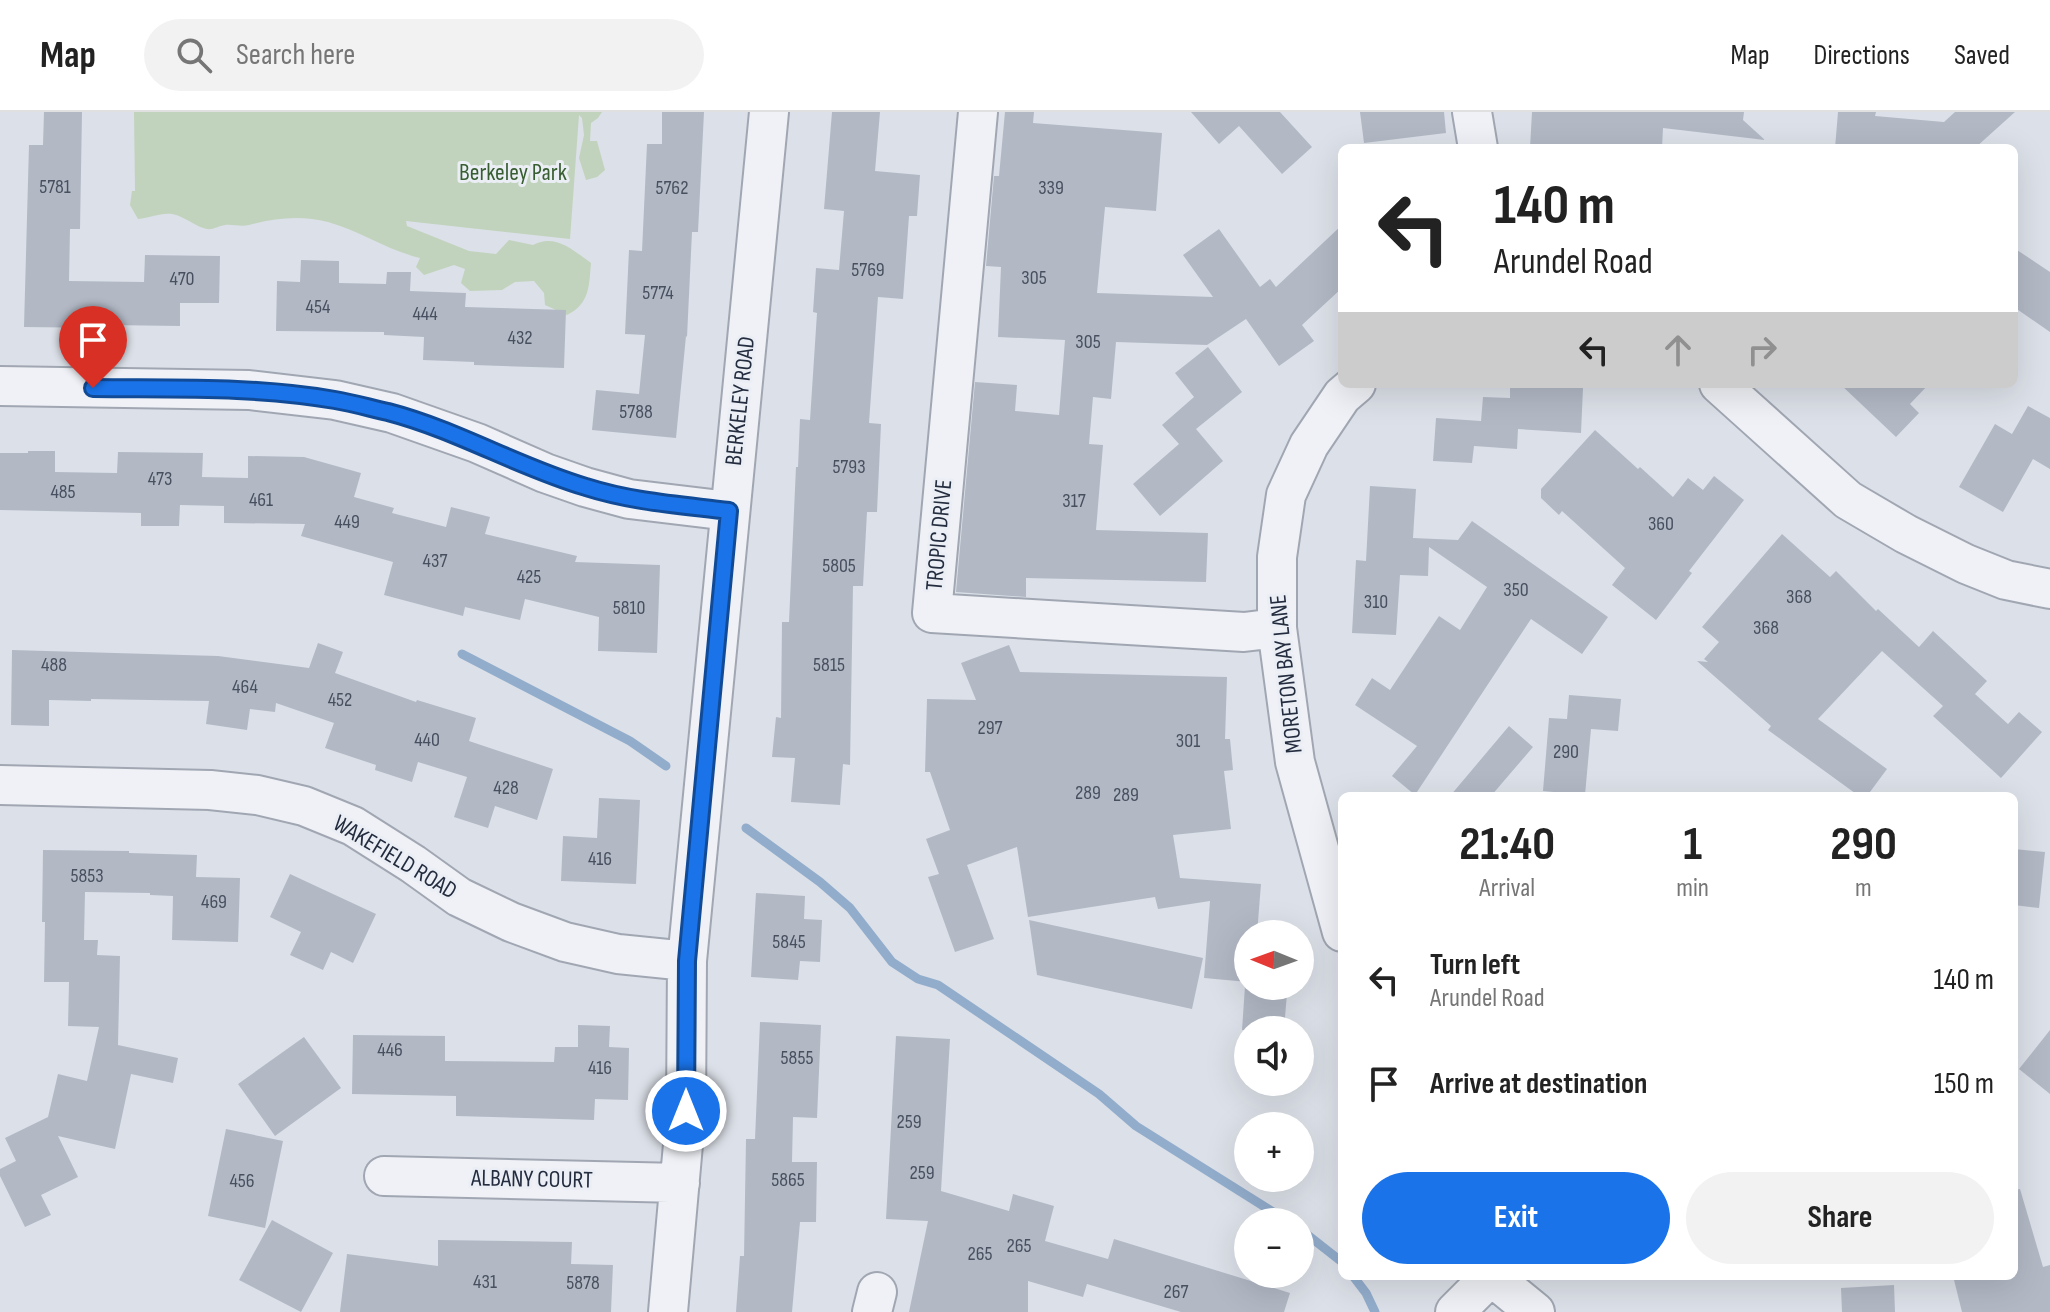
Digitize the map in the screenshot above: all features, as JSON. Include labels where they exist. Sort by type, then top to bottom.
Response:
[{"type":"street","name":"BERKELEY ROAD","points":[[668,1312],[686,1111],[687,961],[769,112]]},
{"type":"street","name":"TROPIC DRIVE","points":[[978,112],[932,613],[1244,632],[1277,628]]},
{"type":"street","points":[[1472,112],[1477,144]]},
{"type":"street","points":[[0,386],[249,390],[335,400],[392,413],[585,487],[629,499],[729,511]]},
{"type":"street","name":"MORETON BAY LANE","points":[[1338,918],[1295,762],[1277,628],[1277,557],[1286,495],[1309,445],[1342,396],[1351,388]]},
{"type":"street","points":[[1723,388],[1848,500],[1966,564],[2006,580],[2050,589]]},
{"type":"street","name":"WAKEFIELD ROAD","points":[[0,785],[210,790],[257,795],[304,806],[353,826],[459,897],[511,922],[565,942],[618,954],[687,961]]},
{"type":"street","name":"ALBANY COURT","points":[[384,1176],[680,1183]]},
{"type":"street","points":[[1455,1312],[1487,1280]]},
{"type":"street","points":[[1496,1280],[1535,1312]]},
{"type":"green space","name":"Berkeley Park","points":[[134,112],[602,112],[591,123],[590,141],[597,141],[605,170],[597,177],[586,180],[579,158],[584,135],[579,115],[570,239],[406,221],[407,226],[469,251],[496,254],[509,240],[533,245],[549,241],[564,245],[591,263],[587,293],[575,311],[567,315],[545,305],[544,293],[534,281],[515,282],[502,290],[470,291],[461,283],[465,269],[454,265],[424,275],[416,267],[420,258],[318,220],[288,218],[209,229],[174,214],[138,219],[130,205],[132,191],[135,191]]},
{"type":"building","points":[[44,112],[82,112],[80,229],[70,229],[69,281],[144,282],[145,255],[220,256],[219,303],[180,303],[180,326],[24,327],[29,145],[43,145]]},
{"type":"building","points":[[662,112],[704,112],[698,232],[692,232],[687,337],[676,438],[592,430],[596,390],[639,394],[645,335],[625,334],[629,250],[642,251],[647,144],[662,144]]},
{"type":"building","points":[[832,112],[880,112],[875,171],[920,175],[917,216],[909,216],[903,299],[878,297],[869,423],[881,424],[877,512],[867,512],[863,586],[853,586],[850,765],[843,764],[840,805],[791,802],[795,758],[772,757],[776,717],[781,718],[782,622],[789,622],[800,419],[810,420],[817,313],[813,312],[816,268],[839,270],[844,211],[824,209]]},
{"type":"building","points":[[1005,112],[1034,112],[1033,123],[1162,133],[1156,211],[1105,207],[1097,293],[1213,297],[1183,255],[1219,229],[1260,287],[1270,279],[1276,287],[1338,229],[1338,292],[1302,325],[1314,341],[1279,366],[1246,319],[1207,345],[1116,342],[1111,399],[1093,397],[1089,444],[1103,445],[1096,530],[1208,533],[1206,582],[1026,578],[1026,597],[956,592],[975,382],[1017,385],[1015,411],[1059,415],[1065,340],[998,337],[1001,267],[986,266],[994,176],[999,176]]},
{"type":"building","points":[[1191,112],[1280,112],[1312,147],[1282,174],[1239,126],[1219,144]]},
{"type":"building","points":[[1360,112],[1444,112],[1446,133],[1364,143]]},
{"type":"building","points":[[1532,112],[1744,112],[1743,120],[1765,140],[1663,128],[1662,144],[1530,144]]},
{"type":"building","points":[[1838,112],[1876,112],[1875,116],[1944,122],[1955,112],[2015,112],[1979,144],[1835,144]]},
{"type":"building","points":[[2018,251],[2050,272],[2050,332],[2018,310]]},
{"type":"building","points":[[301,260],[339,261],[339,283],[386,284],[387,272],[411,272],[410,291],[466,293],[465,307],[566,310],[564,368],[423,360],[424,337],[384,335],[384,332],[276,331],[277,281],[300,282]]},
{"type":"building","points":[[1208,347],[1242,392],[1196,429],[1223,461],[1160,516],[1133,484],[1179,444],[1162,425],[1194,397],[1175,373]]},
{"type":"building","points":[[1510,388],[1583,388],[1581,433],[1518,429],[1517,449],[1474,446],[1472,463],[1433,461],[1436,418],[1481,421],[1483,397],[1510,398]]},
{"type":"building","points":[[1844,388],[1925,388],[1910,404],[1919,413],[1896,437]]},
{"type":"building","points":[[2028,406],[2050,418],[2050,469],[2033,459],[2003,512],[1959,487],[1995,424],[2012,434]]},
{"type":"building","points":[[1595,430],[1673,497],[1688,478],[1703,490],[1714,476],[1744,500],[1656,620],[1612,585],[1625,568],[1562,511],[1559,515],[1541,498],[1541,489]]},
{"type":"building","points":[[55,451],[55,472],[117,473],[118,452],[203,453],[202,477],[248,478],[248,456],[304,457],[361,473],[354,497],[394,508],[392,513],[446,527],[451,507],[490,517],[485,534],[577,556],[575,562],[660,565],[657,653],[598,651],[599,617],[525,599],[520,620],[465,607],[463,616],[384,595],[393,562],[301,536],[305,524],[224,523],[224,506],[180,505],[179,526],[141,526],[141,513],[0,510],[0,453]]},
{"type":"building","points":[[1370,486],[1416,489],[1413,538],[1458,540],[1472,521],[1608,617],[1582,654],[1531,619],[1417,792],[1411,792],[1392,776],[1417,746],[1355,705],[1372,678],[1390,690],[1439,616],[1460,630],[1487,587],[1429,547],[1428,576],[1400,575],[1396,635],[1352,633],[1356,560],[1366,561]]},
{"type":"building","points":[[1782,534],[1830,577],[1836,571],[1876,611],[1878,609],[1919,647],[1933,631],[1987,681],[1975,694],[2008,724],[2019,712],[2042,732],[2001,778],[1933,716],[1943,706],[1882,651],[1818,719],[1887,769],[1870,792],[1853,792],[1768,730],[1771,726],[1697,661],[1708,662],[1704,659],[1719,642],[1702,627]]},
{"type":"building","points":[[318,643],[343,652],[335,673],[416,702],[476,718],[469,741],[553,769],[537,820],[495,806],[488,828],[454,817],[467,777],[418,762],[412,782],[375,770],[376,765],[325,748],[334,723],[276,703],[275,712],[250,709],[247,730],[206,724],[209,701],[49,700],[49,726],[11,725],[12,650],[218,656],[309,668]]},
{"type":"building","points":[[1009,645],[1020,672],[1227,677],[1225,739],[1230,739],[1233,770],[1224,771],[1231,829],[1173,835],[1180,878],[1261,884],[1258,920],[1234,920],[1234,981],[1204,978],[1210,901],[1158,909],[1155,897],[1028,917],[1017,847],[967,865],[994,939],[955,952],[928,877],[939,874],[926,839],[950,830],[930,772],[925,772],[927,699],[976,700],[961,663]]},
{"type":"building","points":[[1569,695],[1621,699],[1618,731],[1591,729],[1585,792],[1543,791],[1549,718],[1567,719]]},
{"type":"building","points":[[1509,726],[1533,747],[1494,792],[1453,792]]},
{"type":"building","points":[[599,798],[640,800],[636,884],[561,881],[563,836],[597,838]]},
{"type":"building","points":[[2018,849],[2045,852],[2039,908],[2018,905]]},
{"type":"building","points":[[43,850],[197,855],[196,877],[240,878],[238,942],[172,940],[173,896],[85,892],[84,940],[98,940],[97,955],[120,956],[118,1045],[178,1058],[173,1083],[131,1074],[115,1149],[58,1136],[78,1177],[41,1195],[51,1215],[25,1227],[0,1176],[0,1169],[16,1161],[5,1138],[48,1117],[58,1074],[87,1081],[99,1027],[68,1026],[69,982],[44,982]]},
{"type":"building","points":[[290,874],[376,914],[353,963],[331,952],[323,970],[290,955],[301,932],[270,917]]},
{"type":"building","points":[[756,893],[805,896],[804,919],[822,920],[820,962],[800,961],[798,980],[751,977]]},
{"type":"building","points":[[1029,920],[1203,958],[1192,1009],[1037,975]]},
{"type":"building","points":[[1244,1000],[1286,1000],[1285,1016],[1243,1016]]},
{"type":"building","points":[[760,1022],[821,1025],[817,1118],[793,1117],[792,1162],[817,1162],[816,1222],[800,1222],[792,1312],[736,1312],[740,1256],[744,1256],[746,1139],[755,1139]]},
{"type":"building","points":[[578,1025],[610,1026],[609,1047],[629,1048],[628,1100],[595,1099],[594,1120],[456,1116],[456,1096],[352,1094],[353,1035],[445,1036],[445,1061],[554,1062],[555,1047],[578,1047]]},
{"type":"building","points":[[2050,1030],[2050,1094],[2019,1069]]},
{"type":"building","points":[[896,1036],[950,1039],[941,1191],[1009,1211],[1013,1194],[1054,1206],[1045,1241],[1108,1259],[1114,1239],[1234,1276],[1234,1288],[1274,1288],[1290,1293],[1284,1312],[1181,1312],[1087,1284],[1083,1297],[1028,1281],[1028,1312],[909,1312],[928,1221],[886,1219]]},
{"type":"building","points":[[304,1037],[341,1088],[275,1136],[238,1084]]},
{"type":"building","points":[[226,1129],[283,1141],[265,1228],[208,1216]]},
{"type":"building","points":[[2018,1189],[2043,1267],[2050,1265],[2050,1312],[1962,1312],[1954,1280],[2018,1280]]},
{"type":"building","points":[[272,1220],[333,1253],[301,1312],[239,1280]]},
{"type":"building","points":[[438,1240],[572,1242],[571,1264],[613,1265],[611,1312],[340,1312],[347,1254],[438,1266]]},
{"type":"building","points":[[1894,1285],[1895,1312],[1842,1312],[1841,1288]]},
{"type":"waterway","points":[[462,654],[630,741],[666,766]]},
{"type":"waterway","points":[[746,828],[850,908],[892,962],[918,979],[938,985],[1099,1094],[1136,1126],[1267,1208]]},
{"type":"waterway","points":[[1314,1240],[1338,1259]]},
{"type":"waterway","points":[[1356,1280],[1375,1312]]},
{"type":"route","points":[[93,388],[249,390],[335,400],[392,413],[477,443],[585,487],[629,499],[729,511],[687,961],[686,1111]]}]
